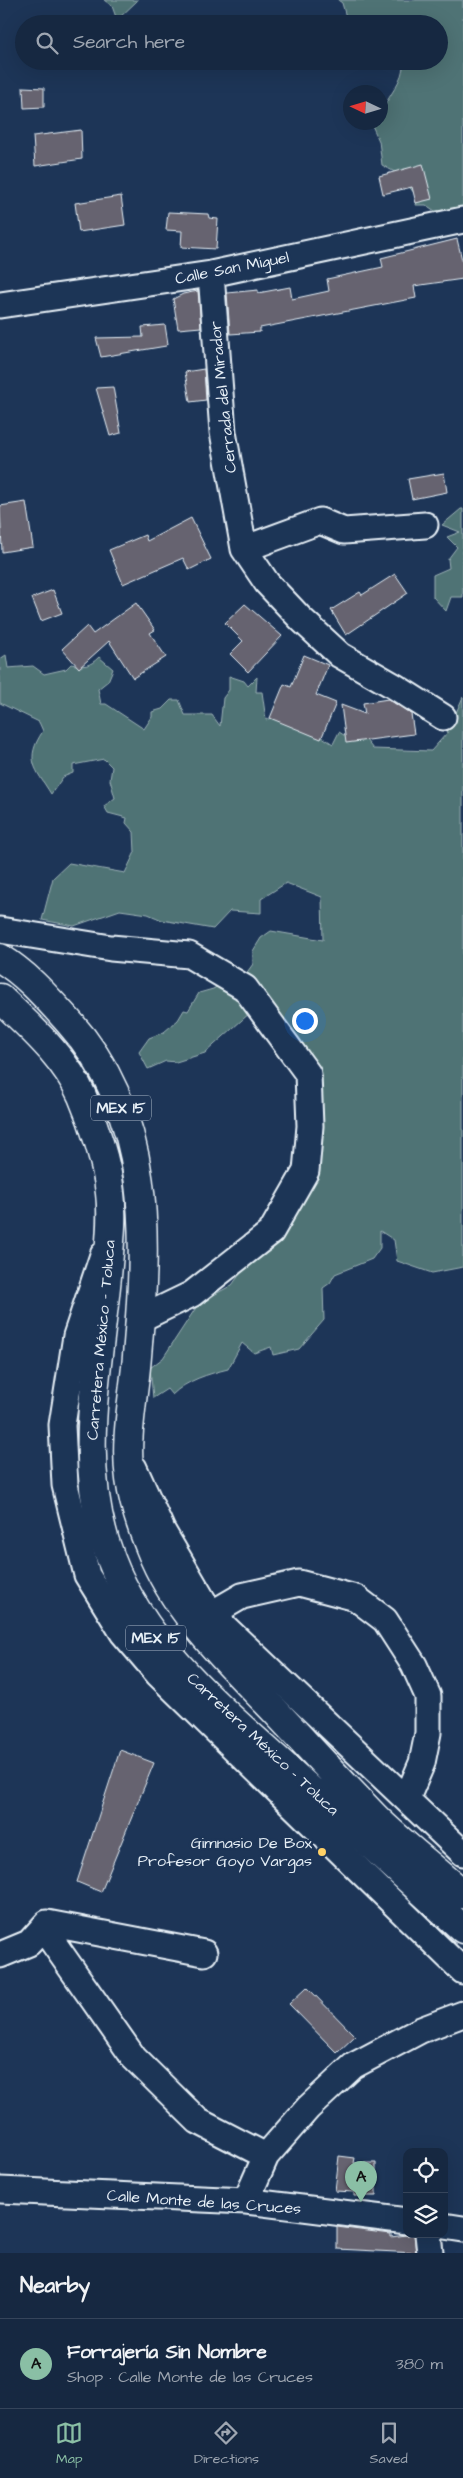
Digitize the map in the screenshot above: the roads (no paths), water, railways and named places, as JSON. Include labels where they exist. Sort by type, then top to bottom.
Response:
[{"type":"main road","name":"Carretera México - Toluca","points":[[0,958],[24,975],[78,1033],[101,1064],[118,1097],[134,1148],[143,1214],[140,1319],[129,1457],[134,1502],[150,1550],[176,1597],[196,1626],[377,1818],[463,1894]]},
{"type":"main road","name":"Carretera México - Toluca","points":[[0,998],[45,1042],[82,1095],[106,1168],[110,1194],[110,1231],[104,1306],[93,1399],[93,1484],[100,1522],[110,1558],[132,1606],[166,1651],[209,1697],[463,1929]]},
{"type":"street","name":"Calle San Miguel","points":[[0,305],[211,274],[463,220]]},
{"type":"street","name":"Cerrada del Mirador","points":[[211,274],[223,432],[244,549],[267,583],[301,619],[340,655],[443,717]]},
{"type":"street","points":[[244,549],[320,521],[344,531],[425,525]]},
{"type":"street","points":[[0,930],[111,948],[189,955],[245,988],[308,1074],[310,1126],[306,1171],[271,1232],[192,1294],[140,1319]]},
{"type":"street","points":[[110,1231],[76,1336],[62,1425],[65,1485],[87,1575],[123,1633],[158,1674],[463,1971]]},
{"type":"street","points":[[129,1457],[162,1530],[211,1614],[463,1853]]},
{"type":"street","points":[[211,1614],[242,1596],[299,1583],[356,1598],[385,1620],[414,1665],[428,1696],[428,1733],[422,1762],[407,1798]]},
{"type":"street","points":[[0,1955],[29,1943],[47,1923],[204,1953]]},
{"type":"street","points":[[42,1928],[134,2058],[198,2121],[266,2156]]},
{"type":"street","points":[[246,2201],[266,2156],[308,2108],[353,2066],[421,2030],[463,2014]]},
{"type":"street","name":"Calle Monte de las Cruces","points":[[0,2190],[246,2201],[403,2220]]},
{"type":"street","points":[[448,2227],[463,2229]]},
{"type":"street","points":[[428,2238],[430,2253]]},
{"type":"place","name":"Gimnasio De Box Profesor Goyo Vargas","points":[[322,1852]]},
{"type":"place","name":"Forrajería Sin Nombre","points":[[361,2202]]}]
